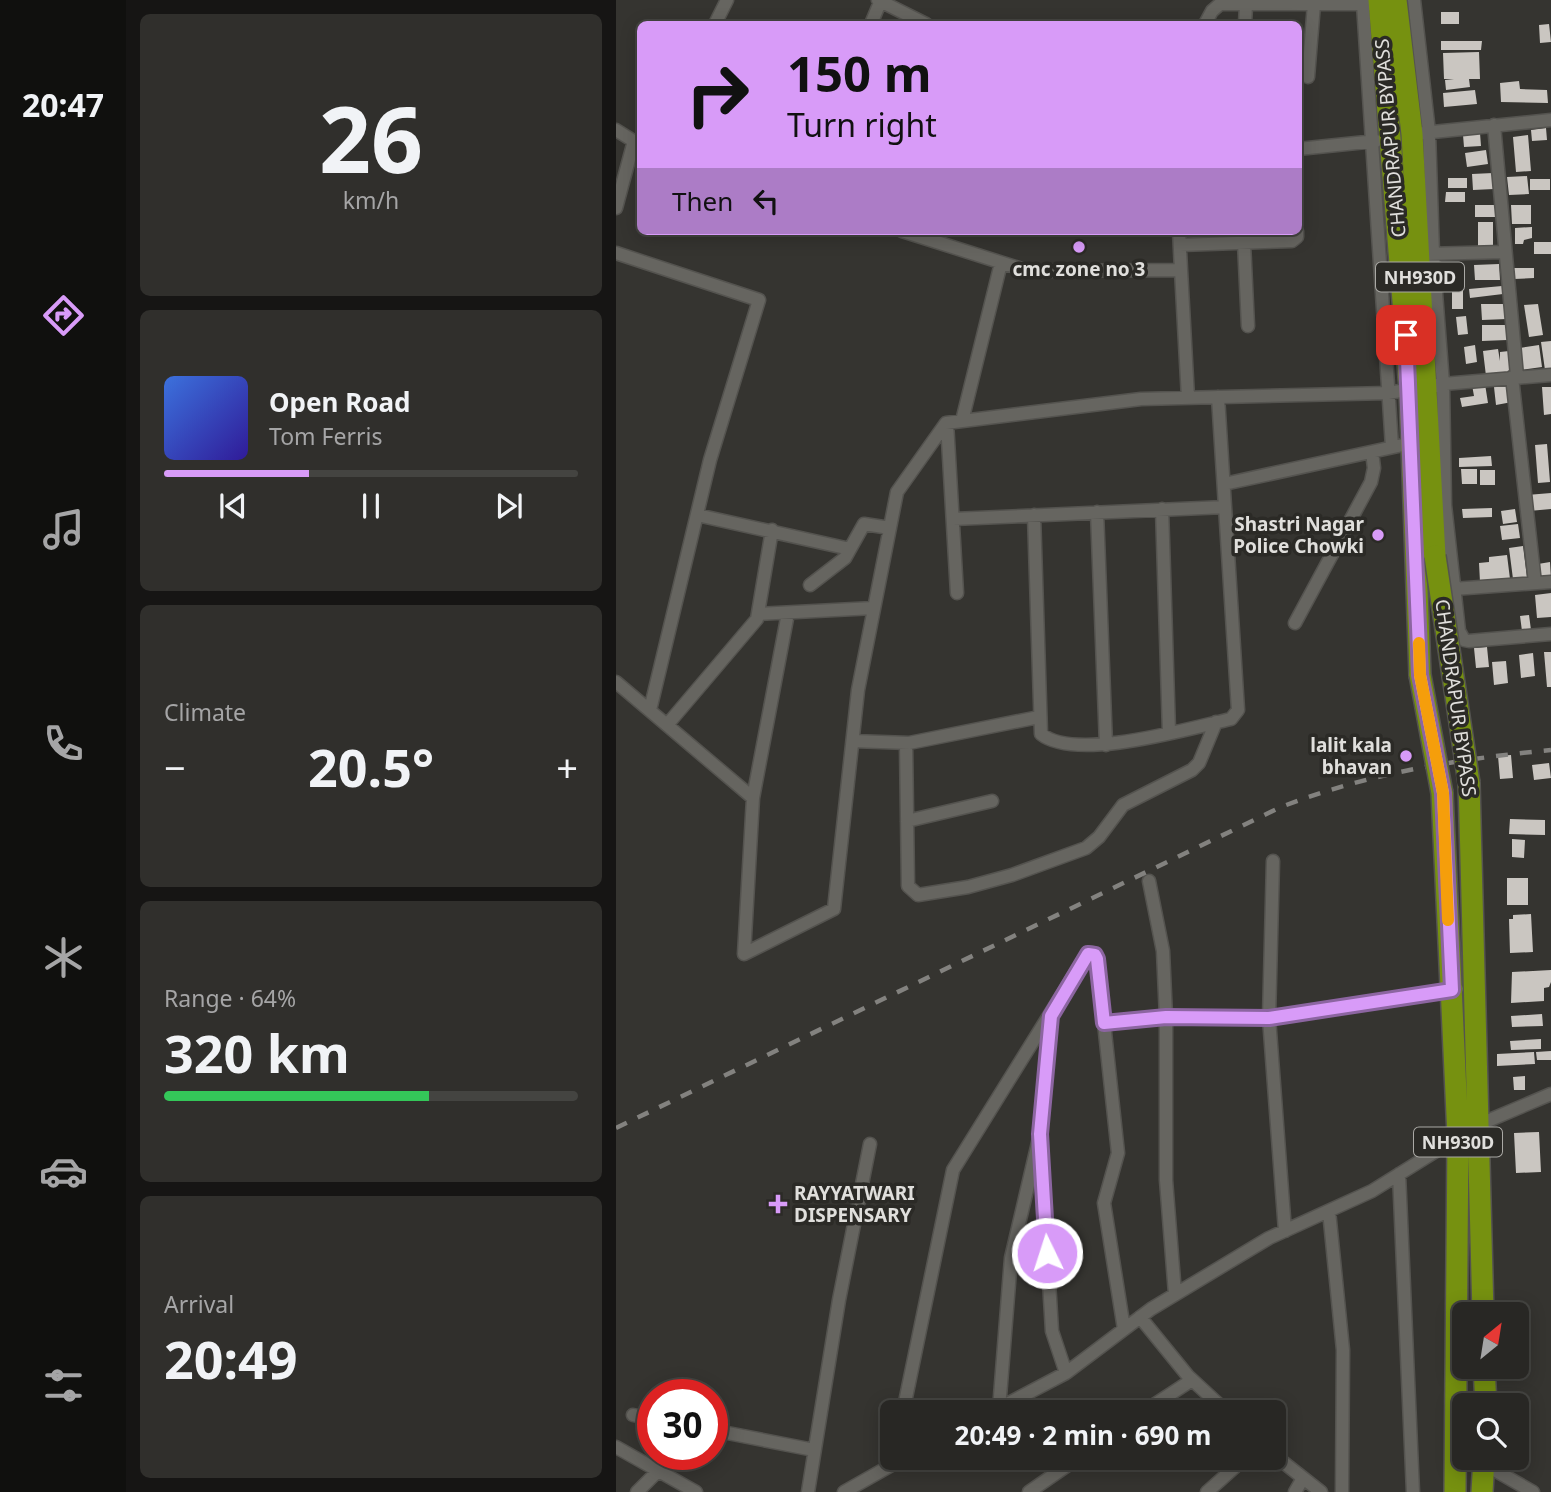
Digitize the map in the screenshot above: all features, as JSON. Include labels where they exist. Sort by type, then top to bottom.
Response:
[{"type":"highway","name":"CHANDRAPUR BYPASS","points":[[1379,2],[1421,133],[1426,254],[1426,387],[1435,555],[1469,783],[1483,1302]]},
{"type":"highway","name":"CHANDRAPUR BYPASS","points":[[1379,2],[1381,141],[1426,387],[1402,445],[1420,675],[1443,793],[1458,1136],[1455,1492]]},
{"type":"highway","points":[[1482,1492],[1483,1470]]},
{"type":"street","points":[[716,21],[727,0]]},
{"type":"street","points":[[872,21],[880,0],[920,21]]},
{"type":"street","points":[[1414,0],[1421,133],[1551,120]]},
{"type":"street","points":[[1207,21],[1220,4],[1379,2]]},
{"type":"street","points":[[1308,77],[1314,4]]},
{"type":"street","points":[[1245,21],[1246,5]]},
{"type":"street","points":[[1494,125],[1503,252],[1535,583]]},
{"type":"street","points":[[616,131],[637,143],[616,208]]},
{"type":"street","points":[[1224,484],[1402,445],[1388,393],[1381,141],[1302,149]]},
{"type":"street","points":[[914,235],[1028,271],[1181,270]]},
{"type":"street","points":[[1179,235],[1188,398]]},
{"type":"street","points":[[1180,245],[1292,241],[1297,235]]},
{"type":"street","points":[[1244,243],[1248,326]]},
{"type":"street","points":[[1426,254],[1503,252]]},
{"type":"street","points":[[616,253],[759,300],[710,460],[649,710]]},
{"type":"street","points":[[962,421],[1001,263]]},
{"type":"street","points":[[788,613],[753,797],[744,954],[834,909],[859,690],[897,492],[947,423],[1141,399],[1388,393],[1551,375]]},
{"type":"street","points":[[1426,387],[1445,505],[1459,631],[1464,639],[1551,634]]},
{"type":"street","points":[[1034,515],[1039,730],[1046,738],[1072,744],[1107,745],[1231,719],[1238,710],[1218,397]]},
{"type":"street","points":[[947,423],[957,593]]},
{"type":"street","points":[[1294,623],[1371,482],[1374,468],[1372,452]]},
{"type":"street","points":[[953,519],[1225,507]]},
{"type":"street","points":[[1162,509],[1169,732]]},
{"type":"street","points":[[1097,512],[1107,745]]},
{"type":"street","points":[[696,515],[850,549]]},
{"type":"street","points":[[810,585],[841,562],[864,524],[890,528]]},
{"type":"street","points":[[667,725],[759,614],[772,530]]},
{"type":"street","points":[[1453,589],[1551,582]]},
{"type":"street","points":[[759,614],[874,608]]},
{"type":"street","points":[[616,682],[753,797]]},
{"type":"street","points":[[853,741],[906,743],[1039,716]]},
{"type":"street","points":[[906,743],[911,892],[918,895],[968,887],[1012,875],[1086,848],[1099,837],[1124,805],[1192,770],[1199,763],[1216,722]]},
{"type":"street","points":[[907,821],[992,801]]},
{"type":"street","points":[[1273,861],[1269,1018],[1285,1231]]},
{"type":"street","points":[[1149,881],[1163,951],[1166,1017],[1166,1180],[1175,1294]]},
{"type":"street","points":[[905,1400],[953,1170],[1086,956],[1092,953],[1097,959],[1118,1153],[1104,1203],[1124,1329]]},
{"type":"street","points":[[1104,1023],[1166,1017],[1269,1018],[1474,987]]},
{"type":"street","points":[[996,1400],[1011,1258],[1040,1134],[1051,1016]]},
{"type":"street","points":[[1014,1400],[1066,1373],[1175,1294],[1285,1231],[1399,1174],[1478,1125],[1551,1094]]},
{"type":"street","points":[[1040,1134],[1052,1331],[1066,1373]]},
{"type":"street","points":[[808,1492],[839,1300],[870,1144]]},
{"type":"street","points":[[1399,1174],[1413,1492]]},
{"type":"street","points":[[1329,1211],[1343,1350],[1342,1492]]},
{"type":"street","points":[[1140,1317],[1192,1380],[1214,1400]]},
{"type":"street","points":[[1161,1400],[1192,1380]]},
{"type":"street","points":[[633,1415],[637,1416]]},
{"type":"street","points":[[728,1433],[814,1450]]},
{"type":"street","points":[[616,1447],[696,1492]]},
{"type":"street","points":[[1286,1465],[1321,1492]]},
{"type":"street","points":[[844,1492],[880,1470]]},
{"type":"street","points":[[1029,1492],[1061,1470]]},
{"type":"street","points":[[1207,1492],[1232,1470]]},
{"type":"street","points":[[1498,1470],[1533,1492]]},
{"type":"street","points":[[637,1492],[658,1471]]},
{"type":"street","points":[[1294,1492],[1303,1478]]},
{"type":"building","points":[[1441,12],[1459,12],[1459,24],[1441,24]]},
{"type":"building","points":[[1549,24],[1551,42],[1540,43],[1539,25]]},
{"type":"building","points":[[1441,41],[1482,41],[1481,50],[1441,50]]},
{"type":"building","points":[[1479,52],[1480,79],[1469,79],[1470,87],[1446,90],[1445,80],[1454,79],[1444,79],[1443,53]]},
{"type":"building","points":[[1519,81],[1520,89],[1547,90],[1548,103],[1501,102],[1500,83]]},
{"type":"building","points":[[1475,90],[1477,104],[1444,107],[1443,93]]},
{"type":"building","points":[[1546,128],[1547,140],[1532,141],[1531,130]]},
{"type":"building","points":[[1480,133],[1481,146],[1464,147],[1463,135]]},
{"type":"building","points":[[1528,135],[1531,171],[1516,172],[1513,137]]},
{"type":"building","points":[[1486,150],[1488,164],[1467,167],[1465,153]]},
{"type":"building","points":[[1493,173],[1494,189],[1473,190],[1472,174]]},
{"type":"building","points":[[1527,176],[1529,194],[1509,195],[1507,177]]},
{"type":"building","points":[[1448,178],[1467,178],[1467,188],[1448,188]]},
{"type":"building","points":[[1530,179],[1550,179],[1550,190],[1530,190]]},
{"type":"building","points":[[1446,192],[1465,192],[1465,202],[1445,202]]},
{"type":"building","points":[[1475,205],[1495,205],[1495,217],[1475,217]]},
{"type":"building","points":[[1511,205],[1531,205],[1531,224],[1512,224]]},
{"type":"building","points":[[1478,222],[1493,222],[1493,247],[1478,247]]},
{"type":"building","points":[[1532,227],[1532,238],[1524,240],[1523,244],[1515,244],[1515,228]]},
{"type":"building","points":[[1534,242],[1551,242],[1551,254],[1534,254]]},
{"type":"building","points":[[1499,264],[1500,280],[1475,280],[1474,265]]},
{"type":"building","points":[[1450,268],[1461,268],[1462,287],[1451,288]]},
{"type":"building","points":[[1514,268],[1534,268],[1534,278],[1514,279]]},
{"type":"building","points":[[1502,286],[1503,294],[1470,298],[1469,289]]},
{"type":"building","points":[[1452,289],[1463,289],[1463,309],[1452,309]]},
{"type":"building","points":[[1481,304],[1506,304],[1507,319],[1482,320]]},
{"type":"building","points":[[1538,304],[1543,335],[1529,337],[1524,305]]},
{"type":"building","points":[[1466,316],[1468,334],[1458,335],[1456,317]]},
{"type":"building","points":[[1482,325],[1507,325],[1507,340],[1482,341]]},
{"type":"building","points":[[1551,341],[1551,369],[1545,370],[1541,342]]},
{"type":"building","points":[[1475,345],[1477,362],[1466,364],[1464,347]]},
{"type":"building","points":[[1539,345],[1542,367],[1520,370],[1520,348]]},
{"type":"building","points":[[1498,349],[1500,361],[1500,352],[1509,351],[1512,371],[1486,376],[1483,351]]},
{"type":"building","points":[[1485,384],[1488,403],[1462,407],[1460,398],[1474,396],[1472,385]]},
{"type":"building","points":[[1510,385],[1512,402],[1496,405],[1494,387]]},
{"type":"building","points":[[1542,387],[1551,387],[1551,414],[1544,415]]},
{"type":"building","points":[[1547,444],[1550,482],[1538,483],[1535,445]]},
{"type":"building","points":[[1491,456],[1492,466],[1459,467],[1459,458]]},
{"type":"building","points":[[1461,469],[1477,469],[1477,484],[1462,484]]},
{"type":"building","points":[[1480,470],[1495,470],[1495,485],[1480,485]]},
{"type":"building","points":[[1551,493],[1551,509],[1529,511],[1527,495]]},
{"type":"building","points":[[1492,508],[1492,517],[1463,518],[1462,509]]},
{"type":"building","points":[[1515,509],[1517,522],[1503,524],[1501,511]]},
{"type":"building","points":[[1518,524],[1520,538],[1502,540],[1500,526]]},
{"type":"building","points":[[1523,546],[1527,577],[1513,579],[1509,548]]},
{"type":"building","points":[[1507,555],[1510,579],[1480,582],[1479,563],[1489,562],[1489,557]]},
{"type":"building","points":[[1550,562],[1551,579],[1540,581],[1538,564]]},
{"type":"building","points":[[1551,593],[1551,617],[1537,618],[1535,595]]},
{"type":"building","points":[[1529,615],[1531,630],[1522,631],[1520,616]]},
{"type":"building","points":[[1487,647],[1489,667],[1476,668],[1474,648]]},
{"type":"building","points":[[1544,652],[1551,652],[1551,687],[1547,687]]},
{"type":"building","points":[[1533,653],[1535,676],[1521,678],[1519,655]]},
{"type":"building","points":[[1506,661],[1508,683],[1494,685],[1492,662]]},
{"type":"building","points":[[1511,755],[1513,778],[1500,779],[1498,756]]},
{"type":"building","points":[[1549,763],[1551,778],[1534,780],[1532,765]]},
{"type":"building","points":[[1510,819],[1545,820],[1545,835],[1509,834]]},
{"type":"building","points":[[1512,839],[1525,840],[1524,858],[1512,857]]},
{"type":"building","points":[[1507,878],[1528,878],[1528,905],[1507,905]]},
{"type":"building","points":[[1531,914],[1533,952],[1510,953],[1509,919],[1513,919],[1513,915]]},
{"type":"building","points":[[1551,970],[1551,982],[1549,987],[1544,988],[1544,1001],[1511,1003],[1512,972]]},
{"type":"building","points":[[1542,1014],[1543,1026],[1512,1027],[1511,1016]]},
{"type":"building","points":[[1541,1039],[1541,1049],[1511,1050],[1510,1041]]},
{"type":"building","points":[[1551,1051],[1551,1060],[1537,1060],[1536,1052]]},
{"type":"building","points":[[1534,1052],[1535,1064],[1497,1066],[1497,1054]]},
{"type":"building","points":[[1525,1076],[1525,1090],[1514,1090],[1513,1077]]},
{"type":"building","points":[[1539,1132],[1541,1172],[1516,1173],[1514,1133]]},
{"type":"railway","points":[[616,1128],[1281,807],[1347,785],[1414,769],[1551,750]]},
{"type":"slow traffic","points":[[1419,643],[1420,675],[1443,793],[1448,920]]},
{"type":"place","name":"cmc zone no 3","points":[[1079,247]]},
{"type":"place","name":"Shastri Nagar Police Chowki","points":[[1378,535]]},
{"type":"place","name":"lalit kala bhavan","points":[[1406,756]]},
{"type":"place","name":"RAYYATWARI DISPENSARY","points":[[778,1204]]},
{"type":"route","points":[[1047,1253],[1040,1134],[1051,1016],[1088,954],[1092,953],[1097,959],[1104,1023],[1166,1017],[1269,1018],[1452,990],[1443,793],[1420,675],[1406,335]]}]
